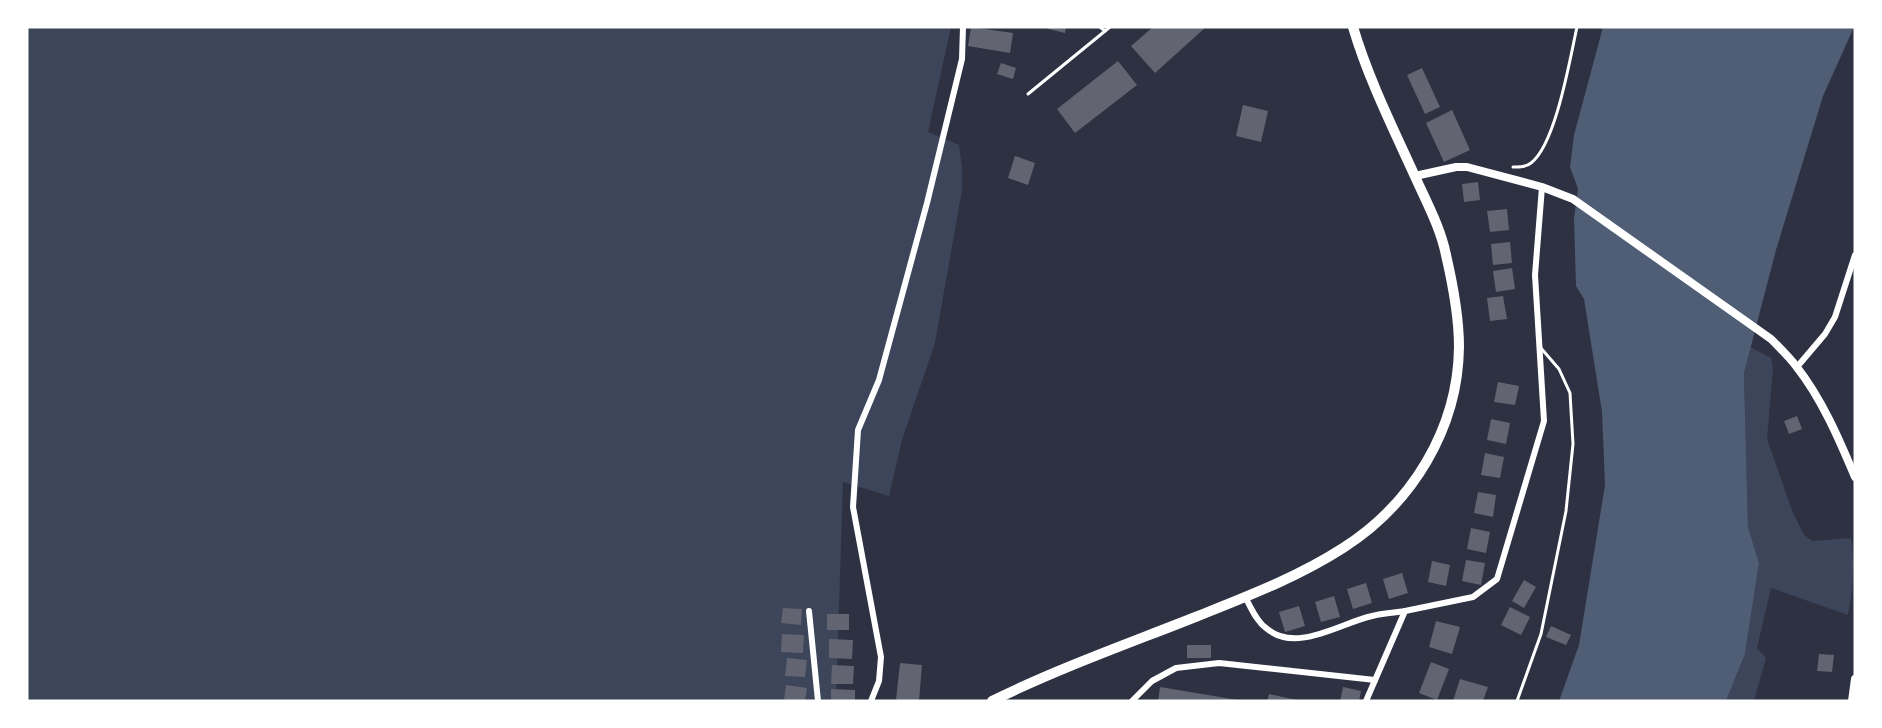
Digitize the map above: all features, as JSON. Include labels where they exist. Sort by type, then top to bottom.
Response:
[{"type":"main road","points":[[992,701],[1047,676],[1245,597],[1323,560],[1361,535],[1402,496],[1421,472],[1439,440],[1451,406],[1459,347],[1458,323],[1448,264],[1440,232],[1370,77],[1353,27]]},
{"type":"street","points":[[871,701],[879,681],[881,657],[853,507],[858,430],[879,380],[927,203],[962,59],[963,27]]},
{"type":"street","points":[[1415,176],[1456,167],[1467,167],[1542,187],[1573,199],[1771,339],[1797,367],[1832,425],[1855,477]]},
{"type":"street","points":[[1245,597],[1266,629],[1287,639],[1308,637],[1372,616],[1473,597],[1497,579],[1544,422],[1535,275],[1542,187]]},
{"type":"street","points":[[1797,367],[1825,334],[1834,317],[1855,255]]},
{"type":"street","points":[[809,611],[818,701]]},
{"type":"street","points":[[1366,701],[1405,611]]},
{"type":"street","points":[[1132,701],[1152,681],[1176,668],[1219,663],[1375,680]]},
{"type":"street","points":[[1852,701],[1855,679]]},
{"type":"lane","points":[[1100,27],[1105,31]]},
{"type":"lane","points":[[1028,94],[1110,27]]},
{"type":"lane","points":[[1517,701],[1541,634],[1566,511],[1573,444],[1570,393],[1559,369],[1540,347]]},
{"type":"path","points":[[1503,168],[1525,166],[1533,162],[1545,144],[1556,114],[1577,27]]},
{"type":"shaded area","points":[[27,27],[951,27],[928,132],[959,145],[962,190],[935,343],[902,440],[889,496],[843,482],[836,701],[27,701]]},
{"type":"shaded area","points":[[1603,27],[1854,27],[1823,96],[1776,250],[1744,373],[1748,527],[1759,563],[1745,654],[1726,701],[1559,701],[1579,645],[1605,485],[1602,412],[1584,299],[1576,286],[1574,219],[1578,189],[1570,167],[1574,135]]},
{"type":"shaded area","points":[[1750,347],[1771,358],[1773,368],[1767,439],[1793,513],[1804,535],[1813,541],[1851,538],[1853,577],[1848,615],[1771,588],[1757,648],[1766,658],[1754,701],[1726,701],[1745,654],[1759,563],[1748,527],[1744,373]]},
{"type":"building","points":[[971,27],[1013,33],[1010,53],[968,46]]},
{"type":"building","points":[[1048,27],[1066,27],[1065,33],[1048,29]]},
{"type":"building","points":[[1153,27],[1206,27],[1155,73],[1131,46]]},
{"type":"building","points":[[1118,61],[1137,85],[1075,133],[1057,109]]},
{"type":"building","points":[[1001,63],[1016,68],[1013,79],[997,74]]},
{"type":"building","points":[[1422,68],[1440,107],[1425,114],[1407,75]]},
{"type":"building","points":[[1243,105],[1268,111],[1261,142],[1236,136]]},
{"type":"building","points":[[1452,110],[1470,150],[1444,162],[1426,123]]},
{"type":"building","points":[[1015,156],[1035,163],[1028,185],[1008,178]]},
{"type":"building","points":[[1478,182],[1480,200],[1464,202],[1462,184]]},
{"type":"building","points":[[1507,209],[1509,230],[1490,232],[1487,211]]},
{"type":"building","points":[[1510,242],[1512,263],[1493,265],[1491,244]]},
{"type":"building","points":[[1512,268],[1515,289],[1496,292],[1493,271]]},
{"type":"building","points":[[1503,296],[1507,319],[1490,321],[1487,298]]},
{"type":"building","points":[[1498,382],[1519,386],[1515,405],[1494,402]]},
{"type":"building","points":[[1797,416],[1802,429],[1789,434],[1784,421]]},
{"type":"building","points":[[1491,419],[1510,423],[1506,444],[1487,440]]},
{"type":"building","points":[[1485,453],[1504,457],[1500,478],[1481,475]]},
{"type":"building","points":[[1478,492],[1496,495],[1493,517],[1474,513]]},
{"type":"building","points":[[1471,528],[1490,532],[1486,553],[1467,549]]},
{"type":"building","points":[[1466,560],[1485,563],[1481,585],[1462,581]]},
{"type":"building","points":[[1432,561],[1450,565],[1446,586],[1428,582]]},
{"type":"building","points":[[1402,573],[1408,593],[1389,599],[1383,579]]},
{"type":"building","points":[[1524,580],[1536,587],[1524,608],[1512,601]]},
{"type":"building","points":[[1366,583],[1372,603],[1353,609],[1347,589]]},
{"type":"building","points":[[1334,596],[1340,617],[1321,622],[1315,602]]},
{"type":"building","points":[[1299,606],[1305,626],[1285,632],[1279,612]]},
{"type":"building","points":[[1510,607],[1530,617],[1521,635],[1501,625]]},
{"type":"building","points":[[783,608],[802,609],[801,625],[781,623]]},
{"type":"building","points":[[827,614],[849,614],[849,630],[827,630]]},
{"type":"building","points":[[1436,621],[1460,627],[1452,654],[1429,647]]},
{"type":"building","points":[[1551,626],[1571,635],[1566,645],[1546,637]]},
{"type":"building","points":[[782,634],[804,635],[803,653],[781,652]]},
{"type":"building","points":[[829,639],[853,640],[852,659],[829,658]]},
{"type":"building","points":[[1187,645],[1211,645],[1211,658],[1187,658]]},
{"type":"building","points":[[1819,654],[1834,655],[1832,672],[1817,671]]},
{"type":"building","points":[[787,658],[807,660],[805,677],[785,676]]},
{"type":"building","points":[[1431,662],[1449,669],[1437,700],[1419,693]]},
{"type":"building","points":[[900,663],[922,665],[919,701],[896,700]]},
{"type":"building","points":[[832,665],[854,666],[853,684],[831,684]]},
{"type":"building","points":[[1460,679],[1488,687],[1483,701],[1453,701]]},
{"type":"building","points":[[786,685],[807,688],[805,701],[784,700]]},
{"type":"building","points":[[1160,687],[1238,700],[1238,701],[1158,701]]},
{"type":"building","points":[[1343,687],[1361,691],[1359,701],[1340,701]]},
{"type":"building","points":[[831,689],[855,690],[855,701],[831,701]]},
{"type":"building","points":[[1269,694],[1297,700],[1297,701],[1267,701]]}]
